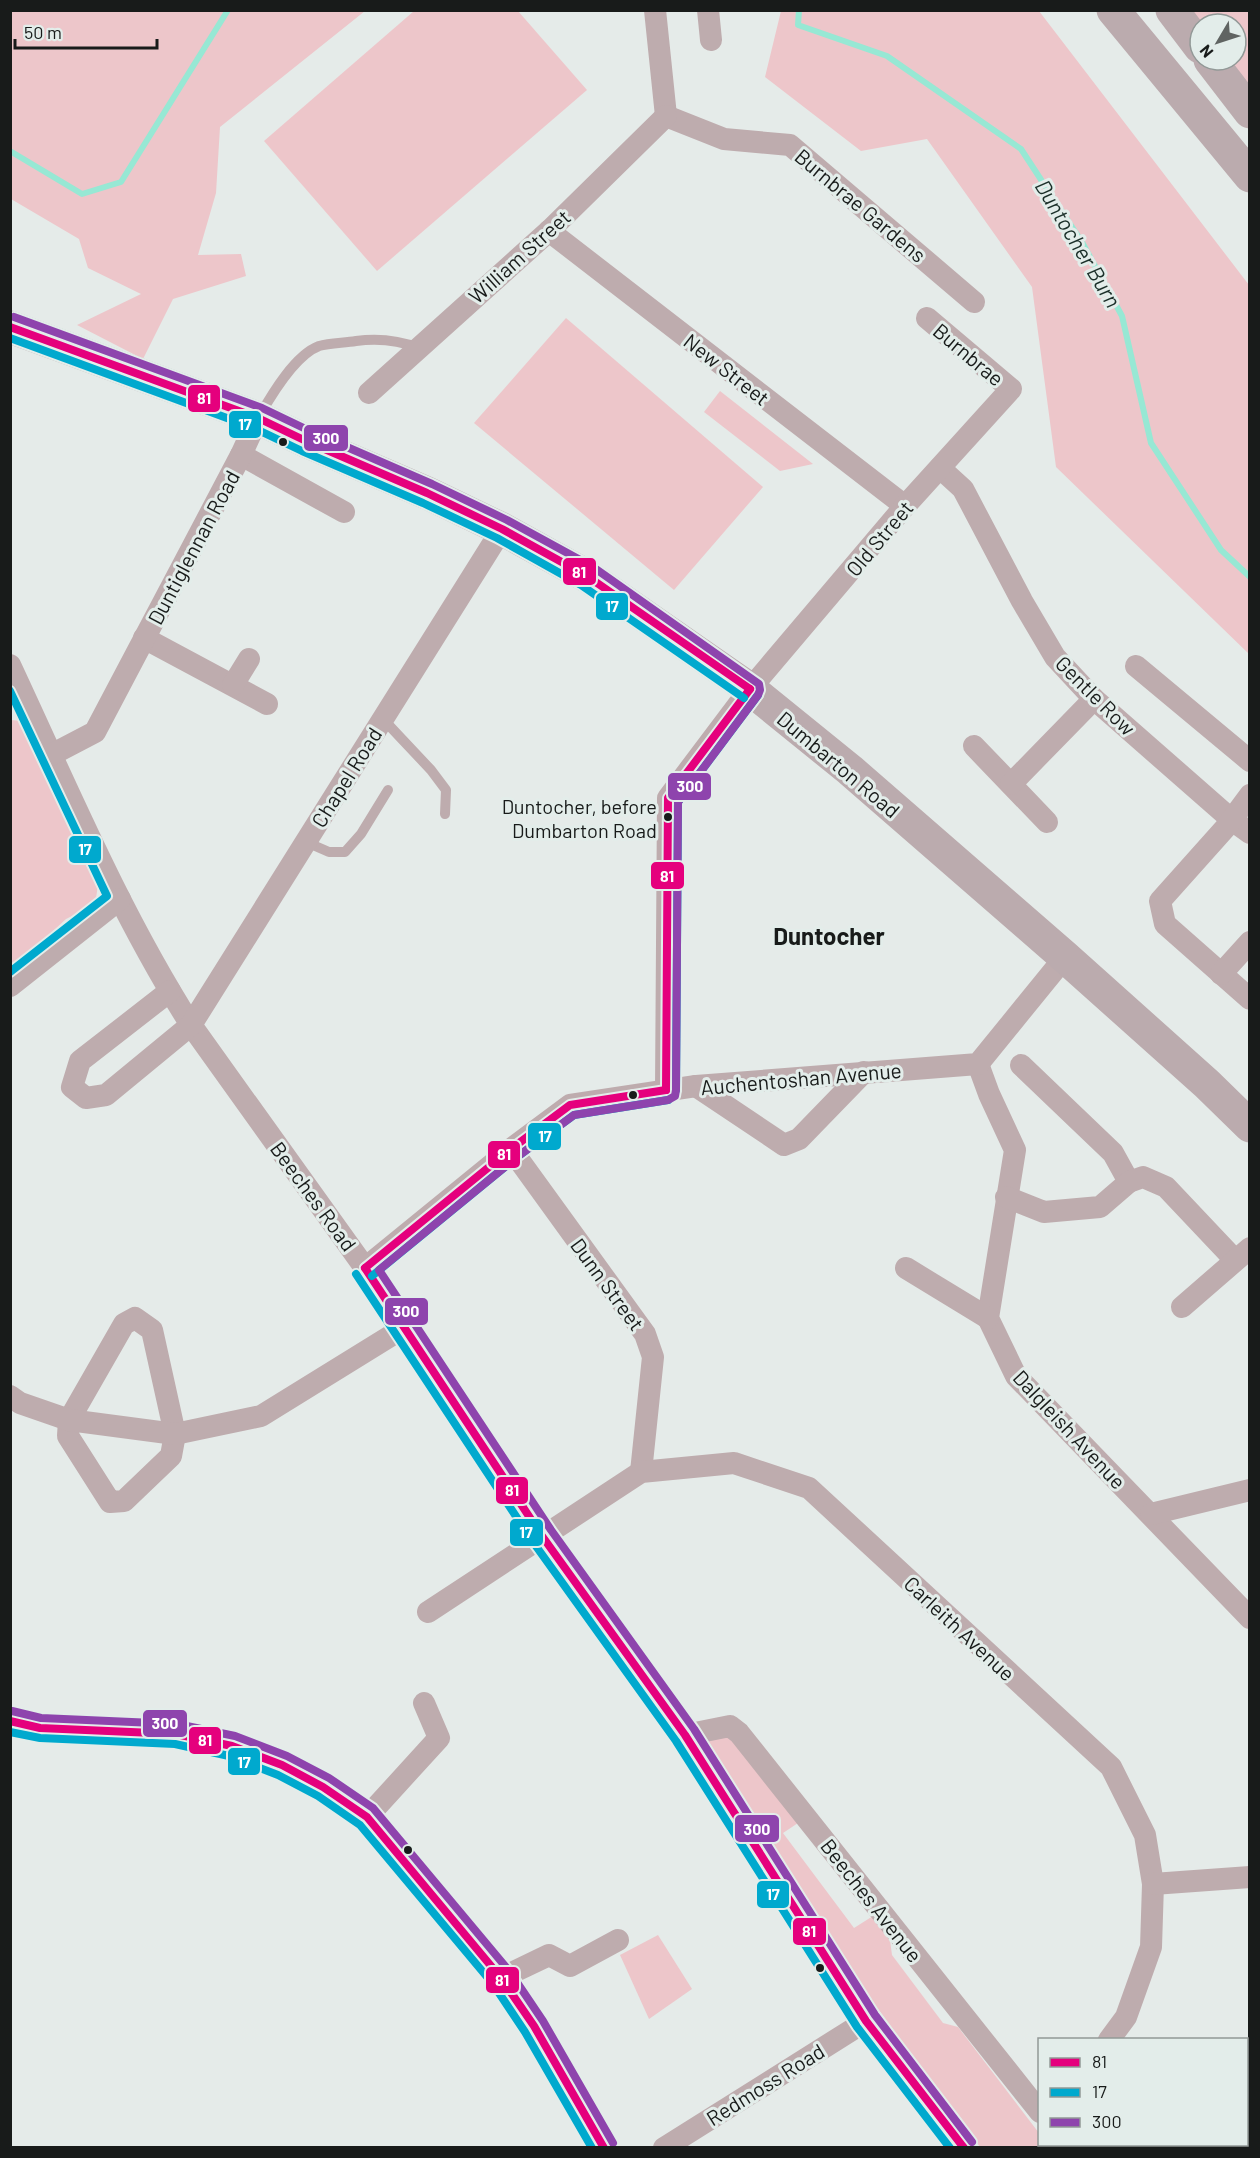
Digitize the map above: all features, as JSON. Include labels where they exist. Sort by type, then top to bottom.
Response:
[{"type":"main road","points":[[1113,10],[1250,176]]},
{"type":"main road","points":[[1172,10],[1188,31]]},
{"type":"main road","points":[[1219,72],[1250,112]]},
{"type":"main road","name":"Dumbarton Road","points":[[12,330],[258,418],[502,529],[587,576],[750,690],[849,770],[1065,957],[1207,1084],[1250,1126]]},
{"type":"street","points":[[655,10],[666,116]]},
{"type":"street","points":[[708,10],[711,40]]},
{"type":"street","name":"William Street","points":[[369,393],[549,231],[666,116]]},
{"type":"street","name":"Burnbrae Gardens","points":[[666,116],[724,139],[790,145],[975,302]]},
{"type":"street","name":"New Street","points":[[549,231],[905,506]]},
{"type":"street","name":"Burnbrae","points":[[927,318],[1011,389]]},
{"type":"street","name":"Old Street","points":[[666,1090],[668,798],[750,690],[905,506],[1011,389]]},
{"type":"street","name":"Duntiglennan Road","points":[[51,755],[95,732],[241,455],[258,418]]},
{"type":"street","name":"Duntiglennan Road","points":[[241,455],[344,512]]},
{"type":"street","name":"Gentle Row","points":[[940,468],[963,489],[1022,601],[1056,657],[1094,699],[1241,826]]},
{"type":"street","name":"Chapel Road","points":[[170,991],[80,1061],[72,1087],[86,1098],[106,1095],[191,1025],[502,529]]},
{"type":"street","name":"Duntiglennan Road","points":[[144,638],[267,704]]},
{"type":"street","points":[[233,686],[249,658]]},
{"type":"street","name":"Beeches Road","points":[[10,665],[120,899],[191,1025],[365,1268],[542,1536],[685,1735],[866,2021],[964,2148]]},
{"type":"street","points":[[1136,666],[1250,761]]},
{"type":"street","points":[[1011,784],[1094,699]]},
{"type":"street","points":[[974,746],[1047,822]]},
{"type":"street","points":[[1250,795],[1241,826],[1160,902],[1165,924],[1250,999]]},
{"type":"street","points":[[10,986],[120,899]]},
{"type":"street","points":[[1221,974],[1250,942]]},
{"type":"street","points":[[906,1268],[987,1318],[1015,1150],[978,1064],[1065,957]]},
{"type":"street","name":"Auchentoshan Avenue","points":[[365,1268],[511,1149],[570,1105],[696,1086],[978,1064]]},
{"type":"street","points":[[1021,1065],[1113,1153],[1130,1182]]},
{"type":"street","points":[[696,1086],[784,1145],[799,1139],[864,1072]]},
{"type":"street","name":"Dunn Street","points":[[511,1149],[645,1334],[653,1357],[641,1472]]},
{"type":"street","points":[[1006,1197],[1044,1212],[1100,1208],[1130,1182],[1143,1177],[1166,1187],[1243,1254],[1182,1307]]},
{"type":"street","points":[[135,1318],[152,1330],[175,1434],[171,1456],[124,1501],[110,1502],[68,1436],[69,1420],[124,1324],[135,1318]]},
{"type":"street","name":"Dalgleish Avenue","points":[[987,1318],[1016,1376],[1250,1618]]},
{"type":"street","points":[[10,1396],[20,1403],[69,1420],[175,1434],[261,1416],[405,1327]]},
{"type":"street","name":"Carleith Avenue","points":[[428,1612],[641,1472],[734,1463],[809,1488],[1111,1767],[1145,1836],[1153,1884],[1151,1947],[1126,2017],[1110,2038]]},
{"type":"street","points":[[1151,1514],[1250,1490]]},
{"type":"street","points":[[367,1817],[439,1738],[424,1703]]},
{"type":"street","points":[[10,1721],[40,1728],[176,1734],[232,1746],[282,1765],[323,1786],[367,1817],[501,1977],[534,2026],[604,2148]]},
{"type":"street","name":"Beeches Avenue","points":[[685,1735],[730,1726],[739,1733],[1038,2109]]},
{"type":"street","points":[[1153,1884],[1250,1877]]},
{"type":"street","points":[[501,1977],[549,1955],[570,1966],[618,1940]]},
{"type":"street","name":"Redmoss Road","points":[[664,2148],[866,2021]]},
{"type":"lane","points":[[258,418],[281,381],[296,363],[318,347],[376,339],[409,344],[419,348]]},
{"type":"lane","points":[[383,719],[431,770],[446,790],[445,814]]},
{"type":"lane","points":[[306,842],[328,852],[345,852],[361,834],[388,790]]},
{"type":"shaded area","points":[[10,11],[365,11],[220,127],[216,193],[198,255],[241,254],[246,276],[173,299],[143,359],[77,325],[141,294],[88,268],[79,239],[11,199]]},
{"type":"shaded area","points":[[414,11],[518,11],[587,90],[377,271],[264,141]]},
{"type":"shaded area","points":[[781,11],[1039,11],[1249,285],[1249,654],[1056,467],[1032,287],[927,139],[861,151],[765,77]]},
{"type":"shaded area","points":[[1172,11],[1249,11],[1249,112],[1219,72],[1248,72],[1248,12],[1188,12],[1188,18]]},
{"type":"shaded area","points":[[566,318],[763,487],[674,590],[474,423]]},
{"type":"shaded area","points":[[720,391],[813,464],[780,471],[704,412]]},
{"type":"shaded area","points":[[11,720],[22,721],[99,878],[95,905],[66,919],[11,970]]},
{"type":"shaded area","points":[[724,1736],[734,1740],[798,1823],[783,1833],[854,1928],[873,1916],[890,1940],[892,1955],[943,2023],[958,2027],[1038,2132],[1038,2146],[1049,2147],[980,2147],[847,1967],[706,1742]]},
{"type":"shaded area","points":[[658,1935],[692,1989],[649,2019],[620,1955]]},
{"type":"waterway","name":"Duntocher Burn","points":[[10,151],[82,194],[121,182],[228,10]]},
{"type":"waterway","name":"Duntocher Burn","points":[[799,10],[798,25],[887,56],[1021,149],[1083,244],[1122,316],[1151,443],[1221,550],[1250,577]]},
{"type":"transit line","name":"300","points":[[14,317],[262,408],[507,520],[593,567],[759,684],[758,695],[678,802],[675,1096],[668,1100],[574,1115],[517,1157],[379,1270],[551,1530],[694,1729],[875,2015],[972,2142]]},
{"type":"transit line","name":"81","points":[[10,327],[258,418],[502,529],[587,576],[750,689]]},
{"type":"transit line","name":"17","points":[[10,338],[254,428],[497,538],[581,585],[744,698]]},
{"type":"transit line","name":"81","points":[[666,1090],[668,798],[750,689]]},
{"type":"transit line","name":"17","points":[[10,691],[107,896],[10,972]]},
{"type":"transit line","name":"17","points":[[676,1090],[678,802],[758,695]]},
{"type":"transit line","name":"81","points":[[365,1268],[511,1149],[570,1105],[666,1090]]},
{"type":"transit line","name":"17","points":[[372,1276],[517,1157],[574,1115],[668,1100]]},
{"type":"transit line","name":"81","points":[[365,1268],[542,1536],[685,1735],[866,2021],[964,2148]]},
{"type":"transit line","name":"17","points":[[356,1274],[533,1542],[676,1741],[857,2027],[950,2148]]},
{"type":"transit line","name":"300","points":[[12,1711],[41,1718],[177,1724],[235,1736],[287,1756],[329,1778],[373,1808],[510,1972],[543,2021],[613,2143]]},
{"type":"transit line","name":"81","points":[[10,1721],[40,1728],[176,1734],[232,1746],[282,1765],[323,1787],[367,1817],[501,1978],[534,2026],[604,2148]]},
{"type":"transit line","name":"17","points":[[10,1732],[40,1738],[175,1744],[229,1756],[278,1775],[318,1796],[360,1825],[493,1984],[525,2032],[592,2148]]},
{"type":"place","name":"Duntocher, before Dumbarton Road","points":[[668,817]]},
{"type":"district","name":"Duntocher","points":[[829,935]]}]
